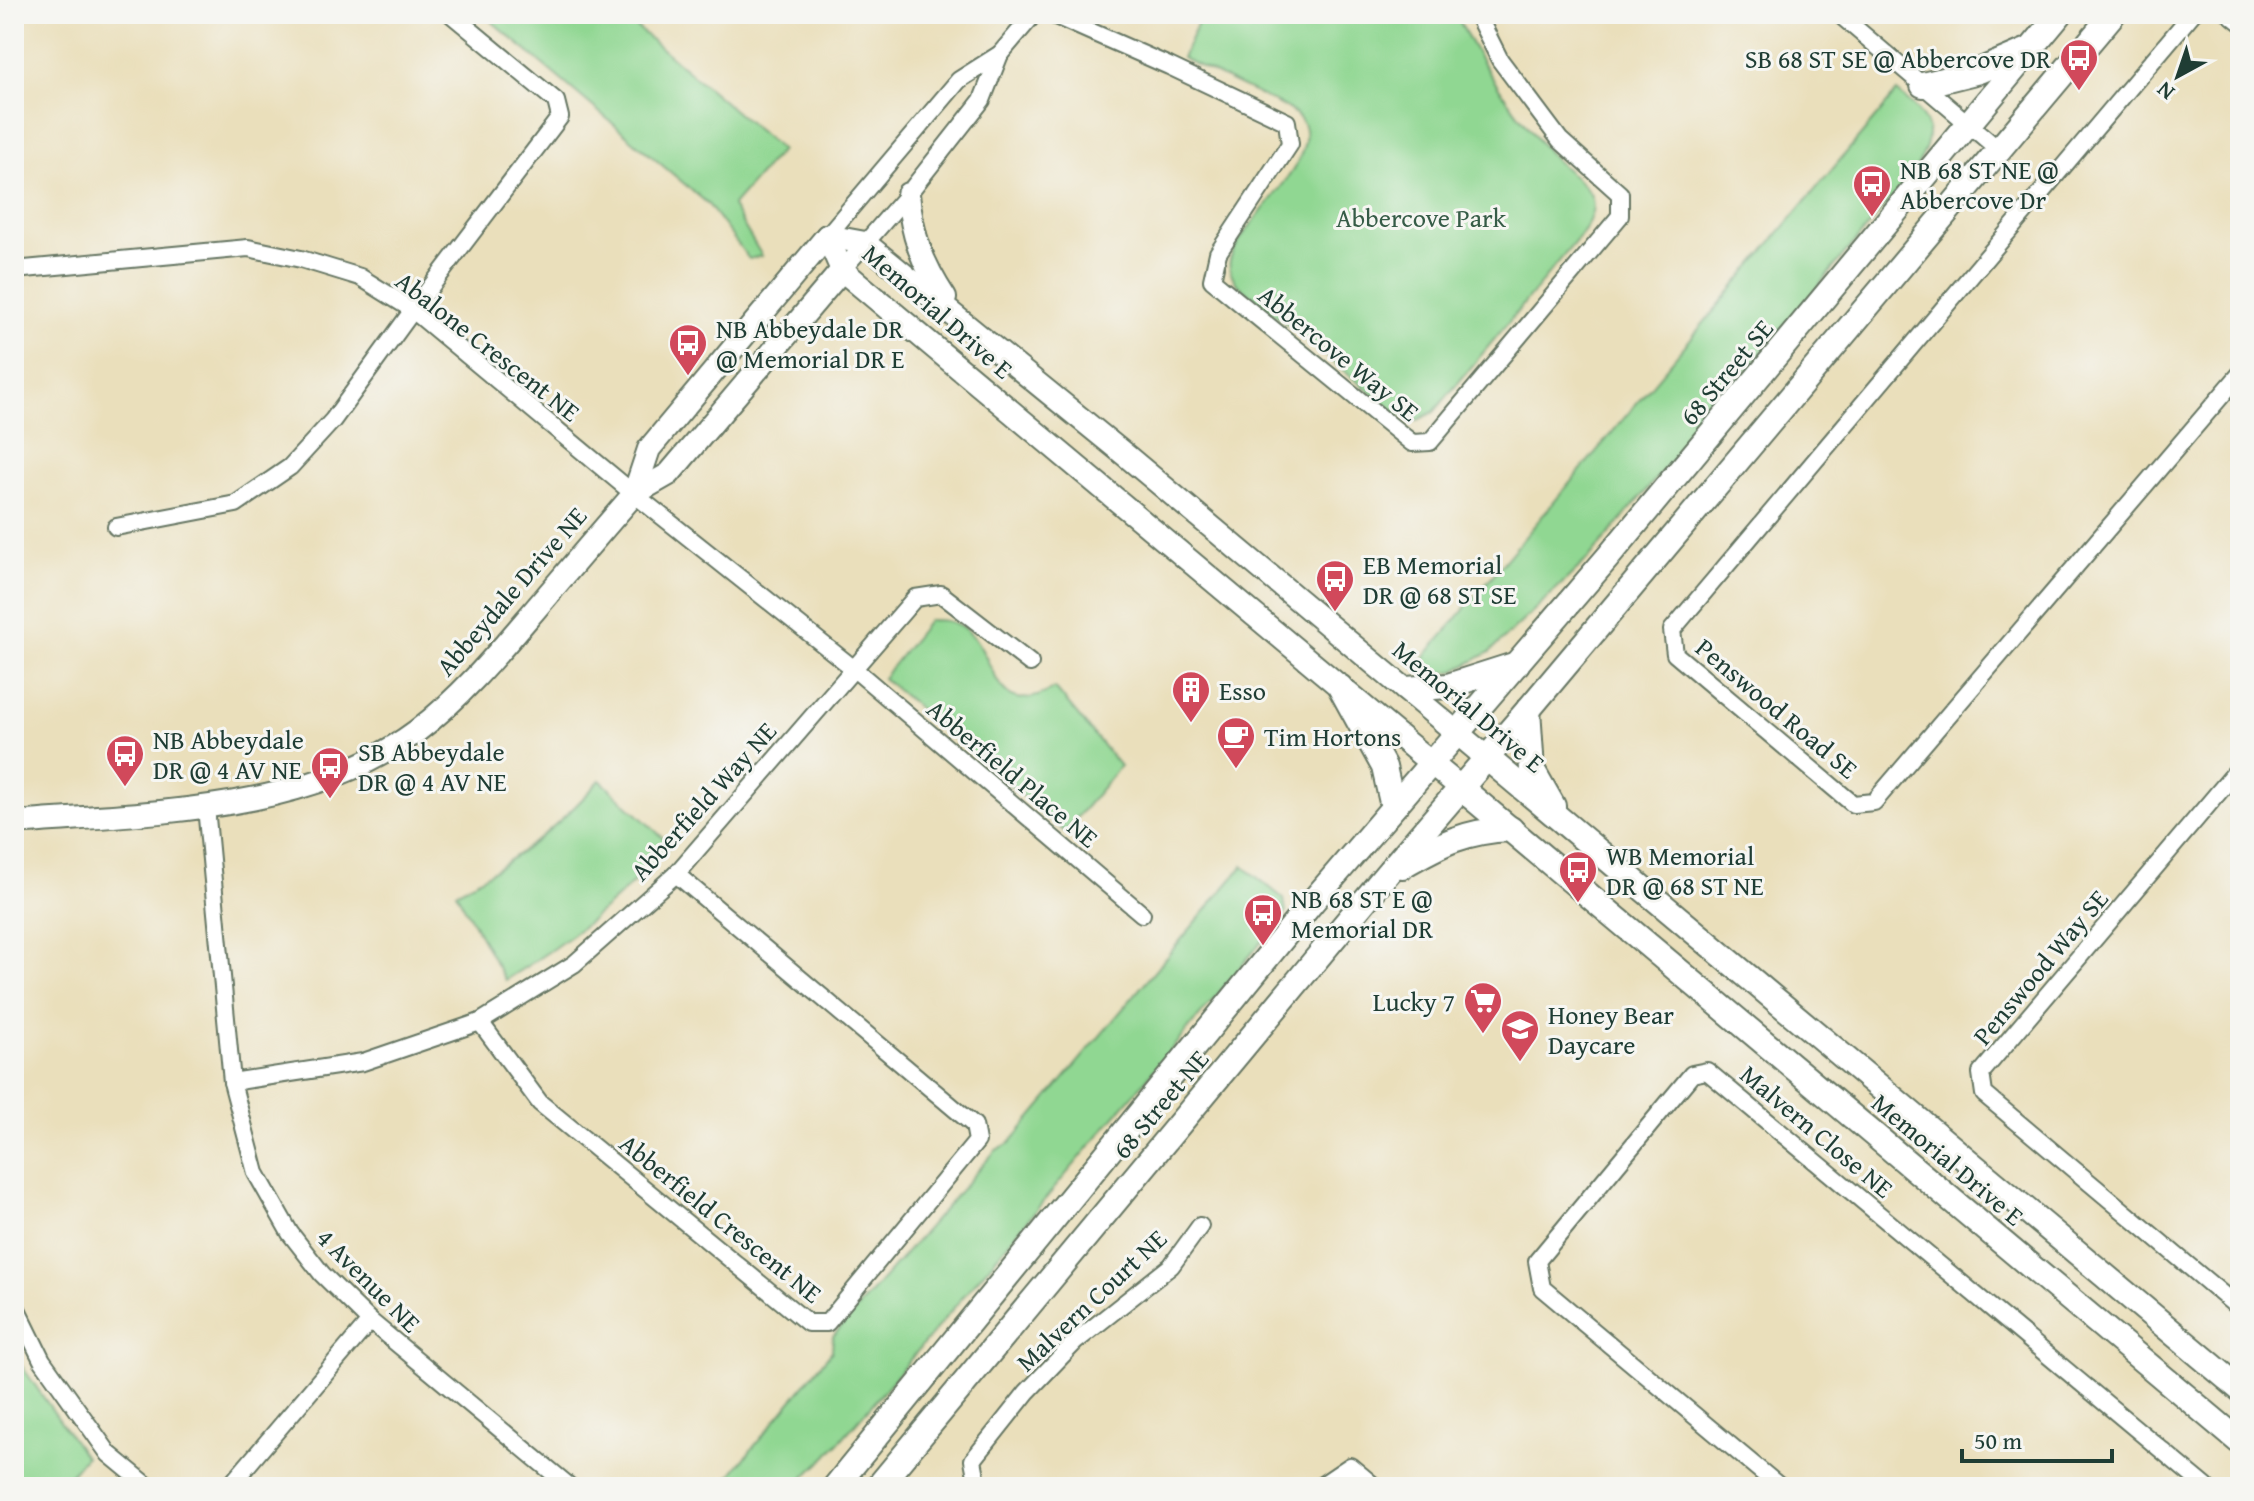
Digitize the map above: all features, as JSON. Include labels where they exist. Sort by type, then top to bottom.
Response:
[{"type":"main road","name":"68 Street SE","points":[[1431,763],[2060,14]]},
{"type":"main road","points":[[1487,758],[2113,14]]},
{"type":"main road","points":[[1923,85],[1979,71],[2032,49]]},
{"type":"main road","points":[[1406,689],[1448,686],[1517,664]]},
{"type":"main road","points":[[1340,687],[1384,767],[1393,807]]},
{"type":"main road","points":[[1528,710],[1532,769],[1563,822]]},
{"type":"main road","name":"68 Street NE","points":[[878,1487],[1386,875],[1487,758]]},
{"type":"main road","name":"Memorial Drive E","points":[[1487,758],[2240,1389]]},
{"type":"main road","name":"68 Street NE","points":[[835,1487],[1313,901],[1431,763]]},
{"type":"main road","name":"Memorial Drive E","points":[[1461,788],[2240,1442]]},
{"type":"main road","points":[[1386,875],[1440,844],[1461,836],[1486,830],[1511,829]]},
{"type":"street","points":[[116,527],[236,504],[290,467],[333,420],[560,117],[556,101],[451,14]]},
{"type":"street","points":[[827,236],[959,80],[1000,54],[1034,14]]},
{"type":"street","name":"Abbercove Way SE","points":[[1051,14],[1287,122],[1290,144],[1218,253],[1212,280],[1412,443],[1430,442],[1620,216],[1620,194],[1560,140],[1500,60],[1477,14]]},
{"type":"street","points":[[1839,14],[1999,150]]},
{"type":"street","name":"Penswood Road SE","points":[[2192,14],[1672,630],[1675,654],[1853,804],[1874,802],[2240,374]]},
{"type":"street","points":[[2230,14],[2240,22]]},
{"type":"street","points":[[842,270],[908,194],[982,100],[1000,54]]},
{"type":"street","points":[[908,194],[911,227],[926,270],[956,315]]},
{"type":"street","name":"Memorial Drive E","points":[[827,236],[865,243],[956,315],[1487,758]]},
{"type":"street","name":"Memorial Drive E","points":[[827,236],[842,270],[1461,788]]},
{"type":"street","name":"Abbeydale Drive NE","points":[[634,494],[649,449],[827,236]]},
{"type":"street","name":"Abalone Crescent NE","points":[[14,270],[248,248],[301,259],[360,277],[413,310],[634,494]]},
{"type":"street","name":"Abbeydale Drive NE","points":[[14,823],[206,807],[295,789],[352,768],[415,732],[471,685],[634,494],[669,474],[842,270]]},
{"type":"street","points":[[634,494],[853,668]]},
{"type":"street","name":"Abberfield Way NE","points":[[232,1082],[363,1062],[480,1022],[574,964],[676,874],[915,598],[941,594],[1030,663]]},
{"type":"street","name":"Abberfield Place NE","points":[[853,668],[1142,914]]},
{"type":"street","name":"Penswood Way SE","points":[[2240,767],[1981,1073],[1984,1094],[2240,1309]]},
{"type":"street","name":"4 Avenue NE","points":[[206,807],[232,1082],[256,1173],[290,1233],[322,1274],[370,1321],[570,1487]]},
{"type":"street","name":"Abberfield Crescent NE","points":[[480,1022],[540,1103],[808,1323],[827,1323],[977,1141],[974,1125],[676,874]]},
{"type":"street","name":"Malvern Close NE","points":[[1780,1487],[1542,1288],[1537,1261],[1692,1074],[1707,1071],[2206,1487]]},
{"type":"street","name":"Malvern Court NE","points":[[983,1487],[977,1481],[973,1460],[1027,1392],[1075,1342],[1171,1266],[1200,1226]]},
{"type":"street","points":[[14,1303],[42,1360],[109,1454],[149,1487]]},
{"type":"street","points":[[229,1487],[370,1321]]},
{"type":"street","points":[[1319,1487],[1350,1466],[1375,1487]]},
{"type":"green space","points":[[483,14],[621,14],[781,150],[732,206],[762,256],[749,259],[707,203]]},
{"type":"green space","name":"Abbercove Park","points":[[1202,14],[1456,14],[1475,51],[1509,103],[1548,152],[1591,196],[1593,209],[1585,230],[1434,412],[1416,421],[1397,414],[1235,281],[1230,260],[1236,246],[1298,162],[1305,130],[1300,119],[1285,107],[1182,58]]},
{"type":"green space","points":[[1897,92],[1918,111],[1927,128],[1926,147],[1914,172],[1591,556],[1490,652],[1455,671],[1432,674],[1416,667]]},
{"type":"green space","points":[[929,620],[955,623],[972,636],[997,680],[1005,691],[1017,698],[1033,697],[1055,688],[1120,766],[1065,832],[883,678]]},
{"type":"green space","points":[[600,780],[671,845],[593,918],[552,950],[505,980],[456,892],[533,843],[568,814]]},
{"type":"green space","points":[[1243,866],[1284,899],[1286,913],[827,1456],[794,1487],[721,1487],[832,1351],[833,1336],[996,1150],[1010,1143]]},
{"type":"green space","points":[[14,1355],[85,1457],[60,1487],[14,1487]]},
{"type":"place","name":"SB 68 ST SE @ Abbercove DR","points":[[2079,92]]},
{"type":"place","name":"NB 68 ST NE @ Abbercove Dr","points":[[1872,218]]},
{"type":"place","name":"NB Abbeydale DR @ Memorial DR E","points":[[688,377]]},
{"type":"place","name":"EB Memorial DR @ 68 ST SE","points":[[1335,613]]},
{"type":"place","name":"Esso","points":[[1191,724]]},
{"type":"place","name":"Tim Hortons","points":[[1236,770]]},
{"type":"place","name":"NB Abbeydale DR @ 4 AV NE","points":[[125,788]]},
{"type":"place","name":"SB Abbeydale DR @ 4 AV NE","points":[[330,800]]},
{"type":"place","name":"WB Memorial DR @ 68 ST NE","points":[[1578,904]]},
{"type":"place","name":"NB 68 ST E @ Memorial DR","points":[[1263,947]]},
{"type":"place","name":"Lucky 7","points":[[1483,1035]]},
{"type":"place","name":"Honey Bear Daycare","points":[[1520,1063]]}]
